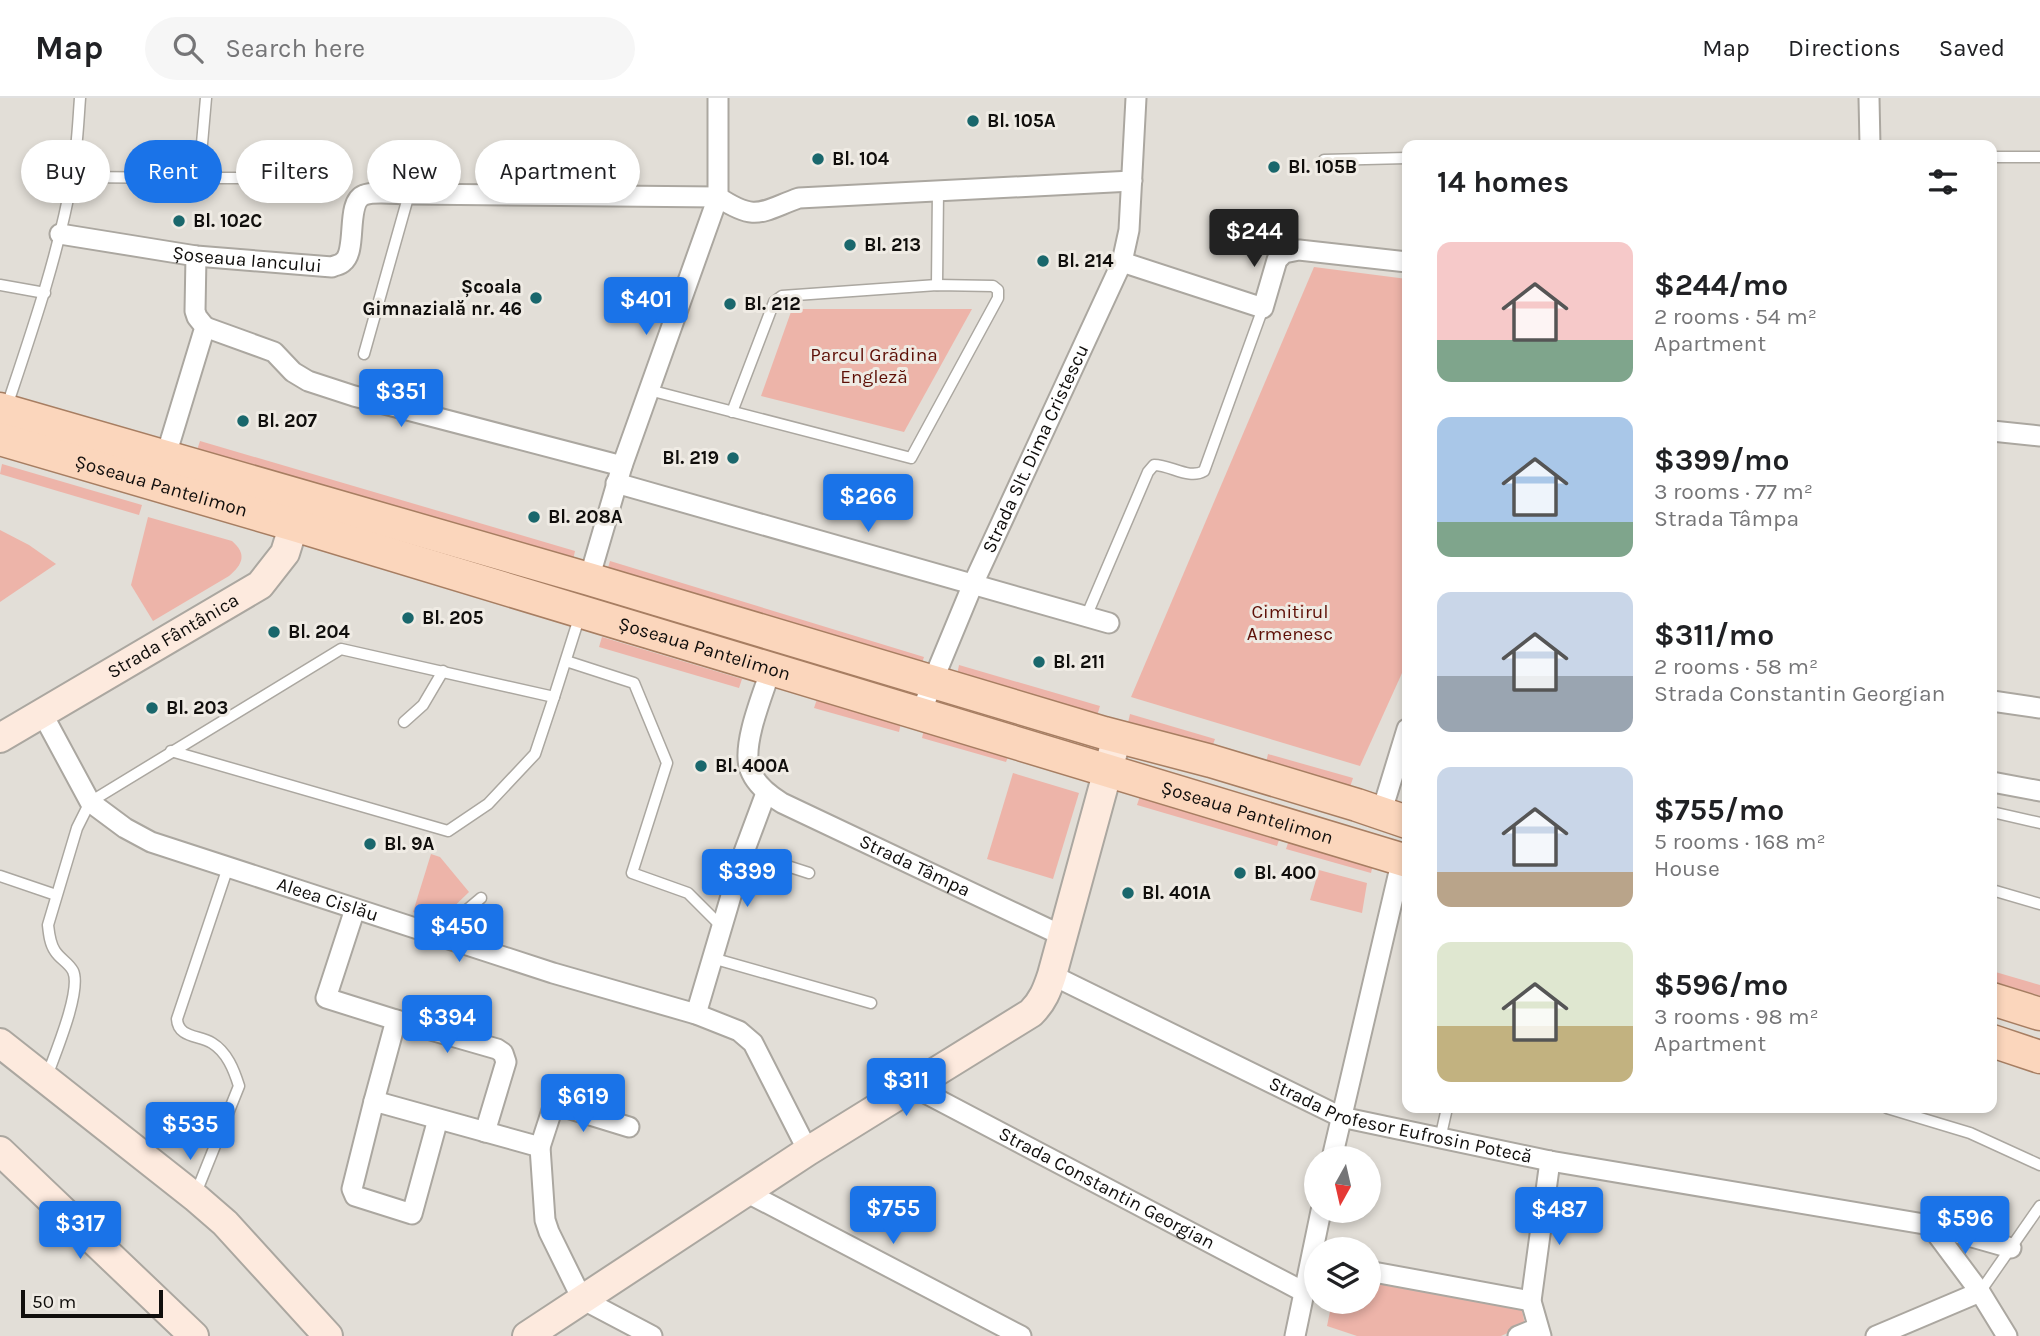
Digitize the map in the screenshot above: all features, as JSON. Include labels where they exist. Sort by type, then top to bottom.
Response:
[{"type":"main road","name":"Șoseaua Pantelimon","points":[[2,420],[298,511],[589,579],[932,683],[1117,737],[1211,761],[1394,818]]},
{"type":"main road","name":"Șoseaua Pantelimon","points":[[298,511],[581,612],[1402,859]]},
{"type":"main road","points":[[1997,1001],[2040,1014]]},
{"type":"main road","points":[[1997,1043],[2040,1057]]},
{"type":"street","points":[[589,579],[619,474],[718,197],[718,98]]},
{"type":"street","name":"Strada Slt. Dima Cristescu","points":[[921,714],[973,584],[1122,262],[1129,230],[1136,98]]},
{"type":"street","points":[[1869,98],[1870,140]]},
{"type":"street","points":[[718,197],[737,209],[751,213],[765,212],[799,198],[1132,181]]},
{"type":"street","name":"Șoseaua Iancului","points":[[60,234],[196,256],[332,267],[343,262],[348,255],[357,200],[367,195]]},
{"type":"street","name":"Șoseaua Iancului","points":[[461,195],[718,197]]},
{"type":"street","points":[[1122,262],[1263,309],[1277,260],[1284,253],[1299,250],[1402,261]]},
{"type":"street","points":[[196,256],[195,311],[205,327],[274,352],[293,372],[308,381],[1109,623]]},
{"type":"street","points":[[161,471],[205,327]]},
{"type":"street","points":[[1997,432],[2040,436]]},
{"type":"street","name":"Strada Fântânica","points":[[0,738],[260,585],[285,552],[298,511]]},
{"type":"street","points":[[696,1014],[744,852],[766,793],[749,768],[748,745],[771,668]]},
{"type":"street","points":[[1997,702],[2040,708]]},
{"type":"street","name":"Aleea Cislău","points":[[42,713],[90,802],[125,828],[151,842],[553,974],[696,1014],[739,1031],[753,1043],[808,1151]]},
{"type":"street","points":[[527,1336],[808,1151],[1031,1013],[1039,1005],[1052,975],[1117,737]]},
{"type":"street","points":[[1394,818],[1402,763]]},
{"type":"street","points":[[1997,783],[2040,791]]},
{"type":"street","name":"Strada Tâmpa","points":[[766,793],[1063,936]]},
{"type":"street","points":[[1335,1146],[1402,872]]},
{"type":"street","points":[[355,909],[326,998],[497,1049],[503,1054],[506,1062],[485,1132]]},
{"type":"street","name":"Strada Profesor Eufrosin Potecă","points":[[1052,975],[1341,1117],[1550,1161],[1930,1225],[2011,1248]]},
{"type":"street","points":[[396,1020],[352,1193],[356,1197],[412,1214],[439,1119]]},
{"type":"street","points":[[0,1043],[225,1223],[328,1336]]},
{"type":"street","name":"Strada Constantin Georgian","points":[[912,1086],[1304,1292]]},
{"type":"street","points":[[374,1101],[540,1147]]},
{"type":"street","points":[[629,1127],[554,1104],[540,1147],[545,1220],[582,1299],[652,1336]]},
{"type":"street","points":[[0,1151],[194,1336]]},
{"type":"street","points":[[1518,1336],[1539,1332],[1531,1301],[1550,1161]]},
{"type":"street","points":[[746,1192],[1021,1336]]},
{"type":"street","points":[[1930,1225],[1980,1292],[2007,1336]]},
{"type":"street","points":[[1381,1273],[1531,1301]]},
{"type":"street","points":[[1300,1335],[1304,1292]]},
{"type":"street","points":[[1876,1336],[1980,1292]]},
{"type":"lane","points":[[76,140],[80,98]]},
{"type":"lane","points":[[202,140],[206,98]]},
{"type":"lane","points":[[1997,157],[2040,158]]},
{"type":"lane","points":[[1324,160],[1402,158]]},
{"type":"lane","points":[[937,285],[938,191]]},
{"type":"lane","points":[[2,420],[45,293],[67,203]]},
{"type":"lane","points":[[364,354],[406,203]]},
{"type":"lane","points":[[0,285],[45,293]]},
{"type":"lane","points":[[648,390],[732,412],[911,458],[998,298],[998,290],[993,286],[937,285],[782,296],[774,302],[732,412]]},
{"type":"lane","points":[[1086,617],[1148,472],[1154,465],[1192,474],[1204,471],[1263,309]]},
{"type":"lane","points":[[171,751],[448,831],[488,804],[534,754],[581,612]]},
{"type":"lane","points":[[46,1080],[74,997],[76,979],[72,968],[55,952],[48,925],[77,828],[90,802],[341,649],[554,697]]},
{"type":"lane","points":[[566,661],[634,683],[667,763],[632,873],[688,893],[721,926]]},
{"type":"lane","points":[[404,722],[423,705],[443,671]]},
{"type":"lane","points":[[1997,813],[2040,823]]},
{"type":"lane","points":[[744,852],[810,873]]},
{"type":"lane","points":[[195,1197],[239,1086],[231,1064],[223,1053],[212,1043],[182,1032],[177,1019],[228,867]]},
{"type":"lane","points":[[0,876],[56,895]]},
{"type":"lane","points":[[1997,891],[2040,904]]},
{"type":"lane","points":[[437,936],[481,898]]},
{"type":"lane","points":[[712,958],[871,1003]]},
{"type":"lane","points":[[1440,1139],[1446,1113]]},
{"type":"lane","points":[[1904,1113],[1970,1133],[2040,1165]]},
{"type":"lane","points":[[1980,1292],[2040,1206]]},
{"type":"green space","name":"Cimitirul Armenesc","points":[[1314,267],[1402,278],[1402,673],[1360,766],[1131,697]]},
{"type":"green space","name":"Parcul Grădina Engleză","points":[[792,309],[972,309],[904,432],[761,396]]},
{"type":"green space","points":[[200,441],[575,551],[573,560],[197,450]]},
{"type":"green space","points":[[2,464],[142,505],[139,515],[0,474]]},
{"type":"green space","points":[[148,517],[232,541],[241,555],[240,563],[229,576],[153,621],[131,585]]},
{"type":"green space","points":[[0,530],[29,545],[56,564],[0,602]]},
{"type":"green space","points":[[610,561],[924,657],[921,666],[607,571]]},
{"type":"green space","points":[[602,637],[742,679],[739,688],[599,647]]},
{"type":"green space","points":[[959,665],[1100,706],[1097,716],[957,675]]},
{"type":"green space","points":[[817,699],[901,723],[899,732],[814,708]]},
{"type":"green space","points":[[1130,714],[1215,739],[1212,747],[1128,723]]},
{"type":"green space","points":[[924,729],[1009,754],[1006,762],[922,738]]},
{"type":"green space","points":[[1268,754],[1353,778],[1350,787],[1266,763]]},
{"type":"green space","points":[[1013,773],[1079,793],[1053,879],[987,859]]},
{"type":"green space","points":[[1140,796],[1280,837],[1277,846],[1137,805]]},
{"type":"green space","points":[[1289,840],[1373,864],[1371,873],[1286,849]]},
{"type":"green space","points":[[431,854],[440,857],[469,892],[442,918],[432,920],[413,912]]},
{"type":"green space","points":[[1319,870],[1367,883],[1362,913],[1310,900]]},
{"type":"green space","points":[[1997,972],[2040,985],[2040,996],[1997,983]]},
{"type":"green space","points":[[1381,1279],[1521,1305],[1525,1325],[1501,1336],[1357,1336],[1327,1326],[1330,1314],[1381,1314]]},
{"type":"place","name":"Bl. 105A","points":[[973,121]]},
{"type":"place","name":"Bl. 104","points":[[818,159]]},
{"type":"place","name":"Bl. 105B","points":[[1274,167]]},
{"type":"place","name":"Bl. 102C","points":[[179,221]]},
{"type":"place","name":"Bl. 213","points":[[850,245]]},
{"type":"place","name":"Bl. 214","points":[[1043,261]]},
{"type":"place","name":"Școala Gimnazială nr. 46","points":[[536,298]]},
{"type":"place","name":"Bl. 212","points":[[730,304]]},
{"type":"place","name":"Bl. 207","points":[[243,421]]},
{"type":"place","name":"Bl. 219","points":[[733,458]]},
{"type":"place","name":"Bl. 208A","points":[[534,517]]},
{"type":"place","name":"Bl. 205","points":[[408,618]]},
{"type":"place","name":"Bl. 204","points":[[274,632]]},
{"type":"place","name":"Bl. 211","points":[[1039,662]]},
{"type":"place","name":"Bl. 203","points":[[152,708]]},
{"type":"place","name":"Bl. 400A","points":[[701,766]]},
{"type":"place","name":"Bl. 9A","points":[[370,844]]},
{"type":"place","name":"Bl. 400","points":[[1240,873]]},
{"type":"place","name":"Bl. 401A","points":[[1128,893]]}]
